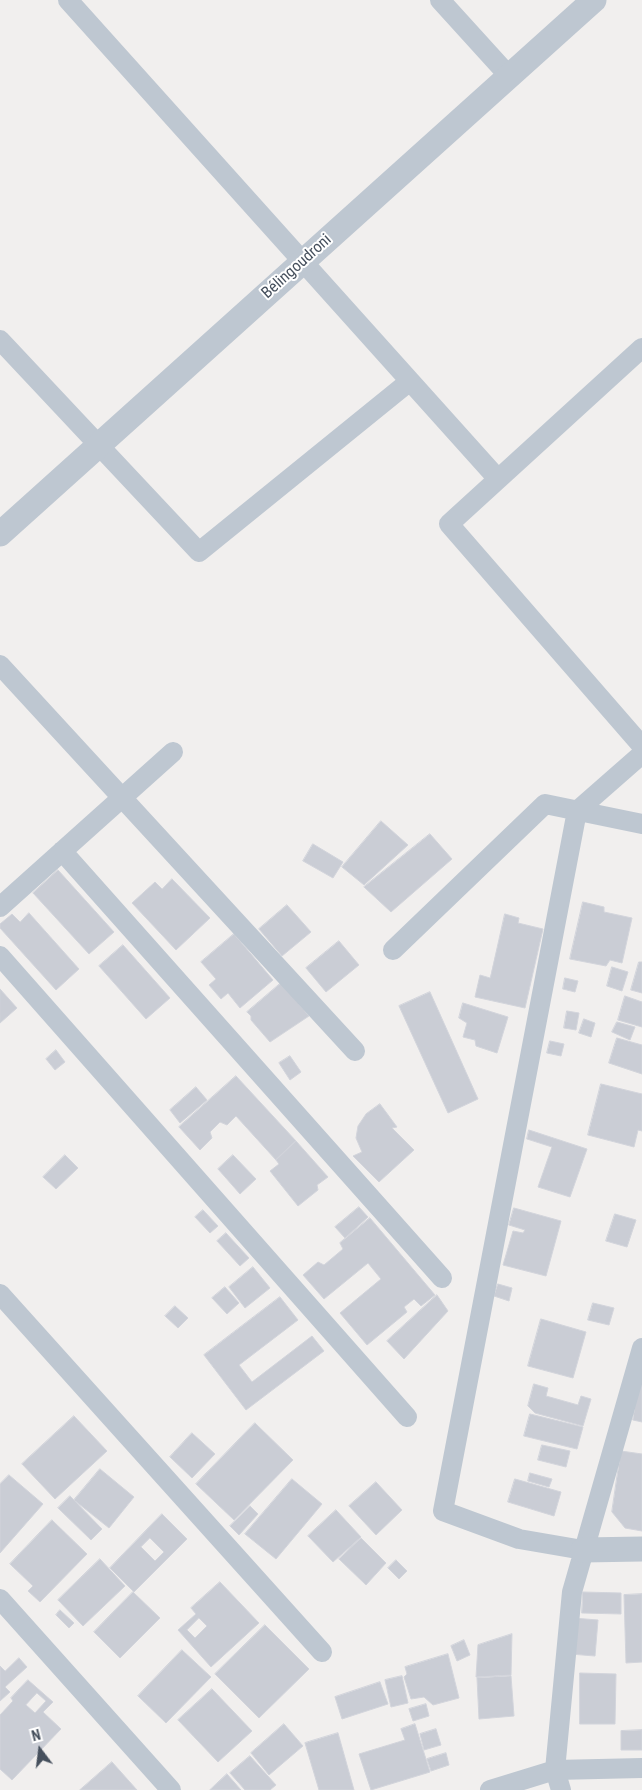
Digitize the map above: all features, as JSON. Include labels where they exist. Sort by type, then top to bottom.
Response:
[{"type":"street","points":[[68,0],[498,479]]},
{"type":"street","points":[[440,0],[509,76]]},
{"type":"street","name":"Bélingoudroni","points":[[0,534],[594,0]]},
{"type":"street","points":[[0,340],[199,552],[410,381]]},
{"type":"street","points":[[642,348],[449,524],[642,746]]},
{"type":"street","points":[[0,665],[355,1051]]},
{"type":"street","points":[[0,907],[173,752]]},
{"type":"street","points":[[642,754],[577,811],[443,1511],[519,1539],[583,1550],[642,1549]]},
{"type":"street","points":[[393,950],[546,804],[642,824]]},
{"type":"street","points":[[62,851],[442,1278]]},
{"type":"street","points":[[0,956],[408,1416]]},
{"type":"street","points":[[0,1294],[322,1652]]},
{"type":"street","points":[[561,1790],[555,1770],[572,1592],[642,1348]]},
{"type":"street","points":[[0,1599],[171,1790]]},
{"type":"street","points":[[490,1790],[555,1770],[642,1768]]},
{"type":"building","points":[[381,821],[408,845],[364,885],[342,867]]},
{"type":"building","points":[[430,834],[452,859],[391,912],[364,887]]},
{"type":"building","points":[[313,844],[343,862],[333,878],[303,861]]},
{"type":"building","points":[[58,870],[114,932],[89,954],[33,893]]},
{"type":"building","points":[[172,879],[210,918],[176,950],[132,903],[155,882],[162,889]]},
{"type":"building","points":[[583,902],[604,907],[604,912],[632,918],[622,963],[610,960],[606,966],[570,959]]},
{"type":"building","points":[[287,905],[311,932],[282,956],[259,929]]},
{"type":"building","points":[[29,913],[79,969],[56,990],[0,928],[0,924],[12,914],[20,922]]},
{"type":"building","points":[[505,914],[519,918],[518,923],[543,929],[525,1008],[475,997],[480,975],[490,978]]},
{"type":"building","points":[[234,934],[273,980],[240,1008],[228,993],[221,999],[209,985],[216,979],[201,962]]},
{"type":"building","points":[[339,941],[359,965],[326,992],[306,968]]},
{"type":"building","points":[[123,945],[170,998],[146,1019],[99,966]]},
{"type":"building","points":[[639,962],[642,962],[642,993],[631,990]]},
{"type":"building","points":[[612,967],[628,972],[622,991],[607,986]]},
{"type":"building","points":[[565,978],[578,981],[575,992],[563,989]]},
{"type":"building","points":[[281,983],[309,1016],[270,1042],[251,1020],[251,1016],[247,1012]]},
{"type":"building","points":[[0,989],[17,1008],[0,1023]]},
{"type":"building","points":[[430,992],[478,1099],[448,1113],[399,1006]]},
{"type":"building","points":[[625,996],[642,1002],[642,1027],[618,1020]]},
{"type":"building","points":[[463,1003],[508,1017],[497,1053],[476,1046],[475,1040],[463,1037],[467,1023],[459,1018]]},
{"type":"building","points":[[567,1011],[579,1013],[576,1030],[564,1028]]},
{"type":"building","points":[[584,1019],[595,1023],[591,1037],[579,1033]]},
{"type":"building","points":[[617,1022],[635,1027],[630,1040],[612,1032]]},
{"type":"building","points":[[617,1038],[642,1045],[642,1074],[609,1063]]},
{"type":"building","points":[[550,1041],[564,1044],[561,1056],[547,1053]]},
{"type":"building","points":[[56,1050],[65,1062],[55,1070],[46,1059]]},
{"type":"building","points":[[290,1056],[301,1072],[290,1080],[279,1063]]},
{"type":"building","points":[[236,1076],[296,1141],[276,1160],[236,1116],[227,1125],[220,1122],[210,1132],[212,1138],[200,1150],[179,1127]]},
{"type":"building","points":[[601,1084],[642,1094],[642,1131],[638,1130],[634,1147],[588,1135]]},
{"type":"building","points":[[196,1087],[207,1100],[180,1123],[170,1110]]},
{"type":"building","points":[[380,1104],[397,1127],[392,1128],[414,1150],[379,1182],[353,1156],[362,1152],[356,1138],[358,1126],[366,1114]]},
{"type":"building","points":[[529,1130],[587,1149],[570,1197],[538,1187],[552,1147],[527,1139]]},
{"type":"building","points":[[296,1141],[328,1177],[317,1185],[318,1190],[298,1206],[270,1171],[279,1164],[276,1160]]},
{"type":"building","points":[[65,1155],[78,1168],[56,1189],[43,1177]]},
{"type":"building","points":[[233,1155],[256,1179],[240,1194],[218,1169]]},
{"type":"building","points":[[359,1207],[368,1217],[345,1238],[335,1227]]},
{"type":"building","points":[[514,1208],[561,1221],[546,1276],[503,1265],[513,1231],[523,1233],[525,1230],[509,1225]]},
{"type":"building","points":[[203,1210],[218,1226],[210,1233],[195,1217]]},
{"type":"building","points":[[615,1214],[636,1220],[627,1247],[606,1241]]},
{"type":"building","points":[[370,1218],[435,1295],[421,1306],[414,1299],[404,1307],[407,1312],[367,1345],[340,1313],[381,1279],[368,1263],[324,1299],[303,1275],[318,1262],[324,1265],[343,1249],[340,1243]]},
{"type":"building","points":[[226,1233],[249,1258],[240,1266],[217,1241]]},
{"type":"building","points":[[253,1267],[270,1288],[245,1308],[229,1287]]},
{"type":"building","points":[[498,1284],[512,1288],[509,1301],[494,1296]]},
{"type":"building","points":[[225,1287],[239,1303],[227,1314],[212,1298]]},
{"type":"building","points":[[437,1295],[448,1311],[404,1359],[387,1341]]},
{"type":"building","points":[[280,1297],[298,1320],[239,1365],[252,1382],[312,1336],[324,1351],[246,1410],[204,1355]]},
{"type":"building","points":[[593,1303],[614,1308],[609,1325],[588,1320]]},
{"type":"building","points":[[175,1306],[188,1318],[178,1328],[165,1316]]},
{"type":"building","points":[[541,1319],[586,1332],[573,1378],[528,1366]]},
{"type":"building","points":[[640,1372],[642,1372],[642,1422],[633,1420]]},
{"type":"building","points":[[534,1384],[548,1388],[546,1396],[578,1405],[581,1396],[591,1399],[583,1426],[535,1413],[528,1406]]},
{"type":"building","points":[[530,1414],[583,1427],[577,1449],[524,1436]]},
{"type":"building","points":[[74,1416],[107,1451],[55,1499],[22,1464]]},
{"type":"building","points":[[255,1423],[293,1460],[234,1520],[196,1484]]},
{"type":"building","points":[[192,1433],[215,1454],[192,1478],[170,1457]]},
{"type":"building","points":[[542,1445],[570,1451],[566,1467],[538,1460]]},
{"type":"building","points":[[621,1451],[642,1454],[642,1531],[625,1528],[612,1512]]},
{"type":"building","points":[[100,1469],[134,1497],[109,1528],[74,1500]]},
{"type":"building","points":[[530,1473],[552,1479],[549,1487],[528,1481]]},
{"type":"building","points":[[9,1475],[43,1504],[0,1553],[0,1484]]},
{"type":"building","points":[[292,1479],[322,1504],[276,1559],[245,1534]]},
{"type":"building","points":[[515,1479],[561,1492],[554,1516],[508,1502]]},
{"type":"building","points":[[376,1482],[402,1510],[376,1535],[349,1506]]},
{"type":"building","points":[[70,1496],[102,1529],[91,1540],[58,1508]]},
{"type":"building","points":[[250,1506],[258,1514],[239,1535],[230,1526]]},
{"type":"building","points":[[336,1510],[361,1537],[333,1562],[308,1536]]},
{"type":"building","points":[[162,1514],[187,1539],[134,1592],[110,1568]],"holes":[[[150,1538],[164,1552],[155,1561],[141,1547]]]},
{"type":"building","points":[[52,1520],[87,1554],[40,1602],[28,1591],[33,1586],[10,1564]]},
{"type":"building","points":[[361,1538],[386,1563],[366,1585],[339,1559]]},
{"type":"building","points":[[100,1559],[125,1586],[83,1626],[58,1600]]},
{"type":"building","points":[[396,1560],[407,1571],[399,1579],[388,1568]]},
{"type":"building","points":[[220,1582],[259,1623],[211,1667],[178,1630],[196,1614],[191,1608]],"holes":[[[199,1618],[207,1626],[195,1638],[187,1630]]]},
{"type":"building","points":[[133,1592],[160,1618],[120,1658],[94,1632]]},
{"type":"building","points":[[583,1592],[621,1593],[621,1614],[582,1613]]},
{"type":"building","points":[[642,1594],[642,1662],[626,1663],[624,1595]]},
{"type":"building","points":[[60,1610],[74,1623],[69,1628],[56,1615]]},
{"type":"building","points":[[573,1618],[598,1620],[595,1656],[570,1654]]},
{"type":"building","points":[[265,1625],[309,1669],[259,1718],[215,1674]]},
{"type":"building","points":[[512,1634],[511,1675],[476,1677],[478,1645]]},
{"type":"building","points":[[464,1640],[470,1655],[457,1661],[451,1646]]},
{"type":"building","points":[[182,1650],[211,1677],[166,1723],[138,1696]]},
{"type":"building","points":[[448,1654],[459,1698],[433,1705],[424,1697],[411,1699],[404,1677],[407,1674],[405,1667]]},
{"type":"building","points":[[19,1658],[27,1667],[5,1687],[10,1692],[0,1701],[0,1666],[5,1671]]},
{"type":"building","points":[[580,1673],[616,1674],[615,1724],[580,1724]]},
{"type":"building","points":[[402,1676],[408,1703],[391,1707],[385,1680]]},
{"type":"building","points":[[511,1676],[514,1716],[479,1719],[477,1678]]},
{"type":"building","points":[[28,1680],[53,1702],[43,1712],[61,1729],[12,1780],[0,1769],[0,1715],[13,1701],[11,1698]],"holes":[[[37,1693],[46,1701],[35,1713],[26,1705]]]},
{"type":"building","points":[[380,1682],[388,1704],[342,1719],[335,1697]]},
{"type":"building","points":[[212,1689],[252,1731],[218,1762],[178,1720]]},
{"type":"building","points":[[426,1704],[429,1716],[413,1721],[409,1709]]},
{"type":"building","points":[[284,1724],[303,1746],[269,1775],[251,1753]]},
{"type":"building","points":[[415,1724],[430,1772],[371,1790],[359,1754],[405,1740],[401,1729]]},
{"type":"building","points":[[436,1729],[441,1745],[424,1750],[420,1734]]},
{"type":"building","points":[[642,1730],[642,1750],[621,1750],[621,1731]]},
{"type":"building","points":[[338,1733],[354,1790],[319,1790],[305,1743]]},
{"type":"building","points":[[446,1753],[449,1765],[431,1771],[427,1759]]},
{"type":"building","points":[[250,1756],[276,1785],[270,1790],[245,1790],[230,1773]]},
{"type":"building","points":[[112,1762],[137,1790],[80,1790]]},
{"type":"building","points":[[227,1774],[241,1790],[210,1790]]}]
